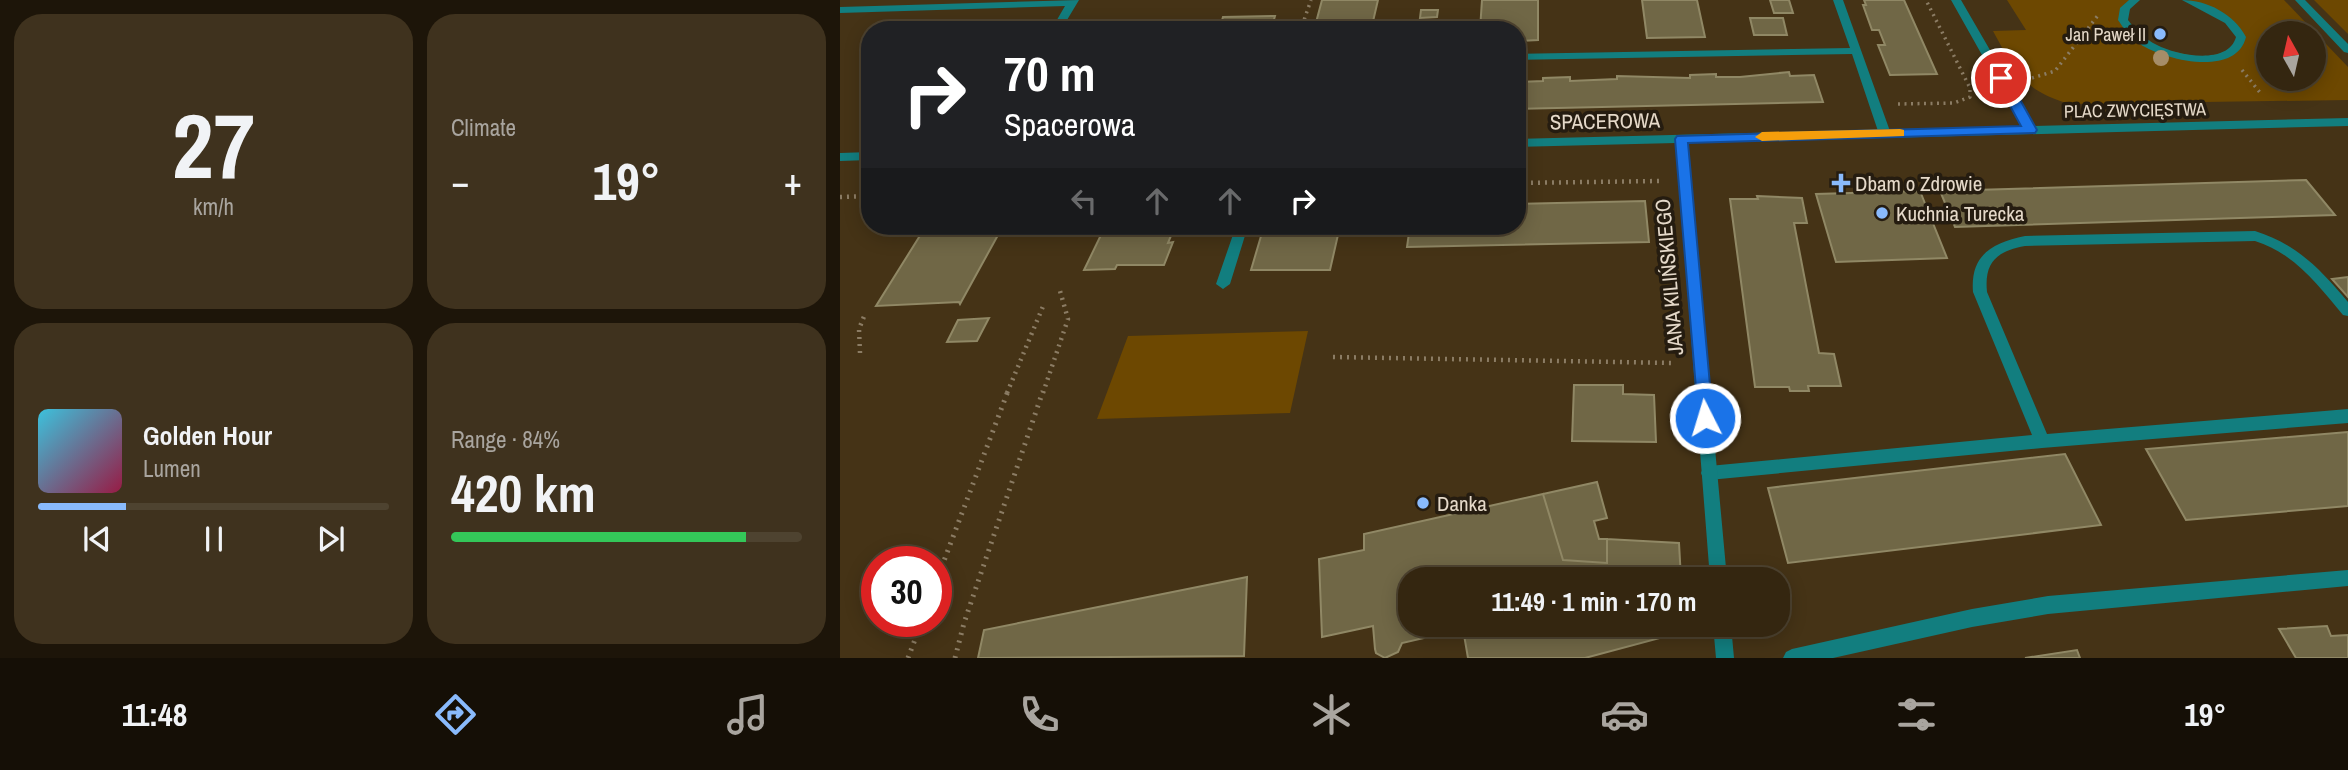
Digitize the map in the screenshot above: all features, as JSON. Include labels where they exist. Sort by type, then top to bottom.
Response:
[{"type":"street","points":[[1838,0],[1885,134]]},
{"type":"street","points":[[1956,0],[2030,130]]},
{"type":"street","points":[[2135,0],[2124,8],[2123,19],[2129,30],[2146,43],[2190,57],[2215,57],[2229,53],[2239,41],[2236,29],[2218,13],[2188,0]]},
{"type":"street","points":[[2300,0],[2348,50]]},
{"type":"street","points":[[840,10],[1073,2]]},
{"type":"street","points":[[1061,21],[1073,2]]},
{"type":"street","points":[[1526,57],[1856,51]]},
{"type":"street","name":"PLAC ZWYCIĘSTWA","points":[[2030,130],[2348,122]]},
{"type":"street","name":"SPACEROWA","points":[[1526,143],[2030,130]]},
{"type":"street","name":"JANA KILIŃSKIEGO","points":[[1681,139],[1717,567]]},
{"type":"street","points":[[840,157],[861,156]]},
{"type":"street","points":[[1223,284],[1239,235]]},
{"type":"street","points":[[2042,441],[1980,292],[1979,271],[1989,254],[1999,248],[2025,241],[2255,236],[2275,242],[2297,254],[2348,312]]},
{"type":"street","points":[[1709,473],[2042,441],[2348,416]]},
{"type":"street","points":[[1792,658],[1972,618],[2048,605],[2348,578]]},
{"type":"street","points":[[1723,637],[1725,658]]},
{"type":"path","points":[[1304,21],[1311,0]]},
{"type":"path","points":[[1875,105],[1954,103],[1970,97],[1970,88],[1926,0]]},
{"type":"path","points":[[2032,78],[2055,71],[2102,10]]},
{"type":"path","points":[[2229,53],[2262,95]]},
{"type":"path","points":[[1526,183],[1665,180]]},
{"type":"path","points":[[840,197],[861,196]]},
{"type":"path","points":[[956,658],[964,623],[1068,319],[1060,291]]},
{"type":"path","points":[[949,546],[1044,304]]},
{"type":"path","points":[[860,353],[859,329],[865,314]]},
{"type":"path","points":[[1333,357],[1700,364]]},
{"type":"path","points":[[908,658],[916,637]]},
{"type":"shaded area","points":[[2007,0],[2135,0],[2123,20],[2157,48],[2203,58],[2235,49],[2238,32],[2203,5],[2187,0],[2284,0],[2304,21],[2256,21],[2256,91],[2326,91],[2326,44],[2348,67],[2348,100],[2069,104],[2041,92],[2022,78],[1993,31],[2026,30]]},
{"type":"shaded area","points":[[2314,0],[2348,0],[2348,34]]},
{"type":"shaded area","points":[[1308,331],[1290,413],[1097,419],[1128,336]]},
{"type":"building","points":[[1322,0],[1378,0],[1373,21],[1316,21]]},
{"type":"building","points":[[1482,0],[1538,0],[1538,40],[1526,41],[1526,21],[1481,21]]},
{"type":"building","points":[[1642,0],[1697,0],[1705,37],[1647,38]]},
{"type":"building","points":[[1770,0],[1789,0],[1793,13],[1774,13]]},
{"type":"building","points":[[1864,0],[1904,0],[1937,74],[1890,75],[1878,45],[1885,45],[1879,30],[1872,30],[1863,5],[1866,5]]},
{"type":"building","points":[[1421,10],[1438,10],[1437,17],[1420,18]]},
{"type":"building","points":[[1275,16],[1274,21],[1222,21],[1223,17]]},
{"type":"building","points":[[1750,18],[1783,18],[1787,35],[1754,35]]},
{"type":"building","points":[[1789,72],[1790,76],[1814,75],[1823,102],[1526,109],[1526,82],[1543,81],[1543,78],[1570,77],[1570,81],[1617,79],[1617,76],[1690,78],[1690,75],[1716,74],[1716,77]]},
{"type":"building","points":[[2306,180],[2335,215],[1955,227],[1940,191]]},
{"type":"building","points":[[1920,191],[1947,258],[1836,262],[1816,194]]},
{"type":"building","points":[[1757,196],[1802,198],[1807,223],[1794,223],[1819,353],[1834,354],[1841,386],[1808,386],[1809,391],[1790,391],[1789,387],[1755,387],[1730,199],[1758,199]]},
{"type":"building","points":[[1645,201],[1649,242],[1407,247],[1409,235],[1526,235],[1526,204]]},
{"type":"building","points":[[920,235],[998,235],[960,304],[876,306]]},
{"type":"building","points":[[1101,235],[1171,235],[1168,243],[1173,242],[1164,265],[1117,265],[1115,269],[1084,270]]},
{"type":"building","points":[[1261,235],[1338,235],[1330,270],[1251,270]]},
{"type":"building","points":[[2348,277],[2348,297],[2332,279]]},
{"type":"building","points":[[989,318],[977,341],[947,342],[958,320]]},
{"type":"building","points":[[1574,385],[1623,385],[1623,394],[1654,395],[1656,442],[1572,441]]},
{"type":"building","points":[[2348,432],[2348,506],[2186,520],[2146,449]]},
{"type":"building","points":[[2065,454],[2101,525],[1788,563],[1768,488]]},
{"type":"building","points":[[1597,482],[1607,518],[1594,521],[1599,539],[1607,539],[1607,563],[1563,560],[1543,494]]},
{"type":"building","points":[[1543,494],[1563,560],[1607,563],[1607,539],[1679,543],[1680,567],[1398,567],[1398,637],[1428,637],[1402,643],[1398,652],[1385,658],[1376,653],[1373,626],[1322,637],[1319,559],[1364,550],[1364,534]]},
{"type":"building","points":[[1247,577],[1244,656],[978,658],[984,630]]},
{"type":"building","points":[[2327,626],[2331,636],[2348,635],[2348,658],[2296,658],[2279,629]]},
{"type":"building","points":[[1464,637],[1664,637],[1585,658],[1468,658]]},
{"type":"building","points":[[2077,650],[2080,658],[2025,658]]},
{"type":"slow traffic","points":[[1762,137],[1900,133]]},
{"type":"place","name":"Jan Paweł II","points":[[2160,34]]},
{"type":"place","name":"Dbam o Zdrowie","points":[[1841,183]]},
{"type":"place","name":"Kuchnia Turecka","points":[[1882,213]]},
{"type":"place","name":"Danka","points":[[1423,503]]},
{"type":"route","points":[[1705,418],[1681,139],[2030,130],[2001,78]]}]
